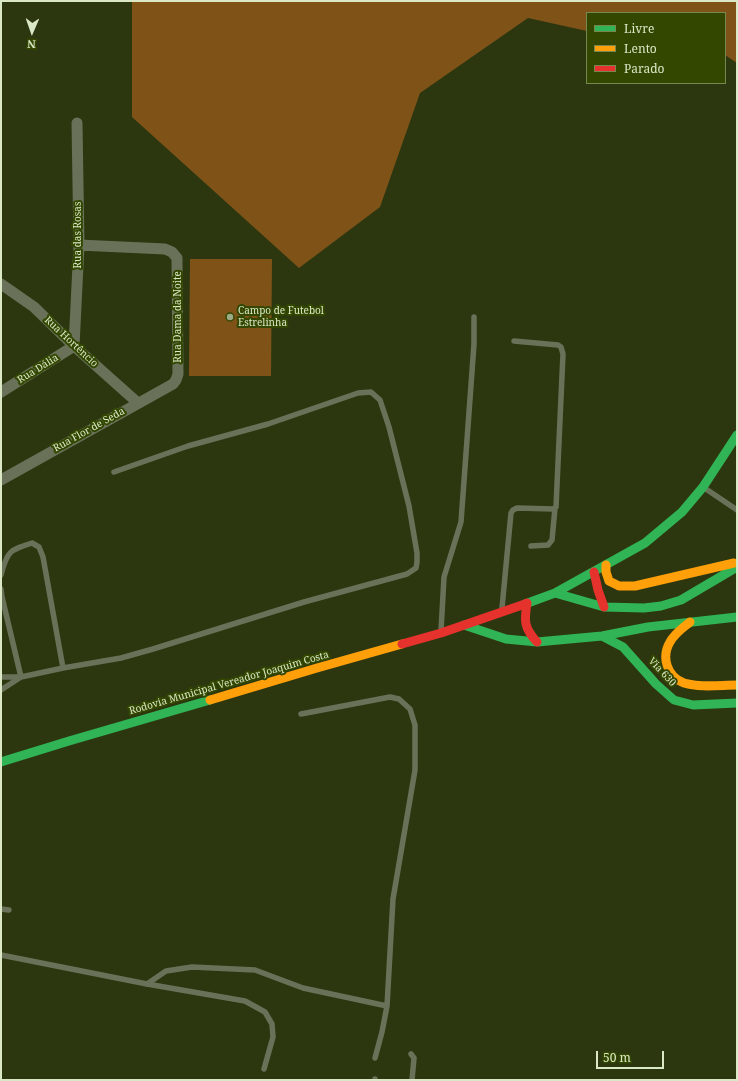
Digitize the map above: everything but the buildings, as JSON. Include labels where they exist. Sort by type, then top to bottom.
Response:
[{"type":"main road","points":[[555,593],[645,543],[682,512],[703,487],[737,435]]},
{"type":"main road","points":[[606,565],[606,572],[609,581],[619,586],[635,586],[737,562]]},
{"type":"main road","points":[[555,593],[604,607],[644,608],[670,604],[681,600],[737,567]]},
{"type":"main road","points":[[594,572],[599,597],[604,607]]},
{"type":"main road","name":"Rodovia Municipal Vereador Joaquim Costa","points":[[1,762],[69,740],[441,633],[555,593]]},
{"type":"main road","points":[[526,603],[524,617],[525,624],[529,634],[537,642]]},
{"type":"main road","points":[[464,625],[506,639],[537,642],[602,636],[648,627],[737,617]]},
{"type":"main road","name":"Via 630","points":[[690,622],[678,631],[669,642],[666,652],[669,672],[677,680],[694,685],[737,685]]},
{"type":"main road","name":"Via 630","points":[[602,636],[623,647],[656,684],[674,700],[693,705],[737,702]]},
{"type":"street","name":"Rua das Rosas","points":[[74,346],[79,245],[77,123]]},
{"type":"street","name":"Rua Dama da Noite","points":[[79,245],[165,249],[172,252],[177,258],[178,374],[176,380]]},
{"type":"street","name":"Rua Hortêncio","points":[[1,284],[34,307],[74,346],[138,403]]},
{"type":"street","name":"Rua Dália","points":[[1,392],[74,346]]},
{"type":"street","name":"Rua Flor de Seda","points":[[1,480],[173,384],[176,380]]},
{"type":"lane","points":[[441,633],[444,577],[461,522],[474,344],[474,317]]},
{"type":"lane","points":[[514,341],[558,345],[561,347],[564,354],[556,507],[552,540],[548,545],[531,546]]},
{"type":"lane","points":[[1,677],[21,677],[121,658],[304,602],[407,574],[416,568],[417,553],[407,498],[389,427],[380,400],[371,392],[358,393],[268,424],[188,446],[114,472]]},
{"type":"lane","points":[[703,487],[737,510]]},
{"type":"lane","points":[[502,611],[511,513],[517,508],[555,508]]},
{"type":"lane","points":[[1,575],[7,556],[15,548],[32,543],[39,547],[43,556],[63,668]]},
{"type":"lane","points":[[1,589],[21,677]]},
{"type":"lane","points":[[1,690],[21,677]]},
{"type":"lane","points":[[301,714],[390,697],[399,699],[410,709],[415,724],[416,770],[393,899],[387,1006],[375,1058]]},
{"type":"lane","points":[[1,909],[9,910]]},
{"type":"lane","points":[[1,955],[147,984],[245,1001],[265,1012],[272,1024],[273,1037],[264,1069]]},
{"type":"lane","points":[[147,984],[166,971],[192,967],[254,970],[303,988],[387,1006]]},
{"type":"lane","points":[[411,1054],[414,1058],[412,1080]]},
{"type":"shaded area","points":[[132,1],[737,1],[737,63],[726,56],[726,12],[586,12],[586,31],[528,18],[420,93],[380,207],[299,268],[132,117]]},
{"type":"shaded area","name":"Campo de Futebol Estrelinha","points":[[190,259],[272,259],[271,376],[189,376]]},
{"type":"traffic: fast","points":[[525,604],[555,593],[645,543],[682,512],[703,487],[737,435]]},
{"type":"traffic: fast","points":[[555,593],[604,607],[644,608],[661,606],[681,600],[737,567]]},
{"type":"traffic: fast","points":[[464,625],[506,639],[537,642],[602,636],[648,627],[737,617]]},
{"type":"traffic: fast","points":[[602,636],[623,647],[656,684],[674,700],[693,705],[737,703]]},
{"type":"traffic: fast","points":[[1,762],[210,700]]},
{"type":"traffic: slow","points":[[606,565],[606,572],[609,581],[619,586],[635,586],[734,563]]},
{"type":"traffic: slow","points":[[690,622],[674,636],[667,648],[667,666],[673,676],[690,685],[737,685]]},
{"type":"traffic: slow","points":[[210,700],[402,644]]},
{"type":"traffic: jam","points":[[594,572],[604,607]]},
{"type":"traffic: jam","points":[[527,603],[525,615],[527,628],[537,642]]},
{"type":"traffic: jam","points":[[402,644],[441,633],[525,604]]},
{"type":"place","name":"Campo de Futebol Estrelinha","points":[[230,317]]}]
